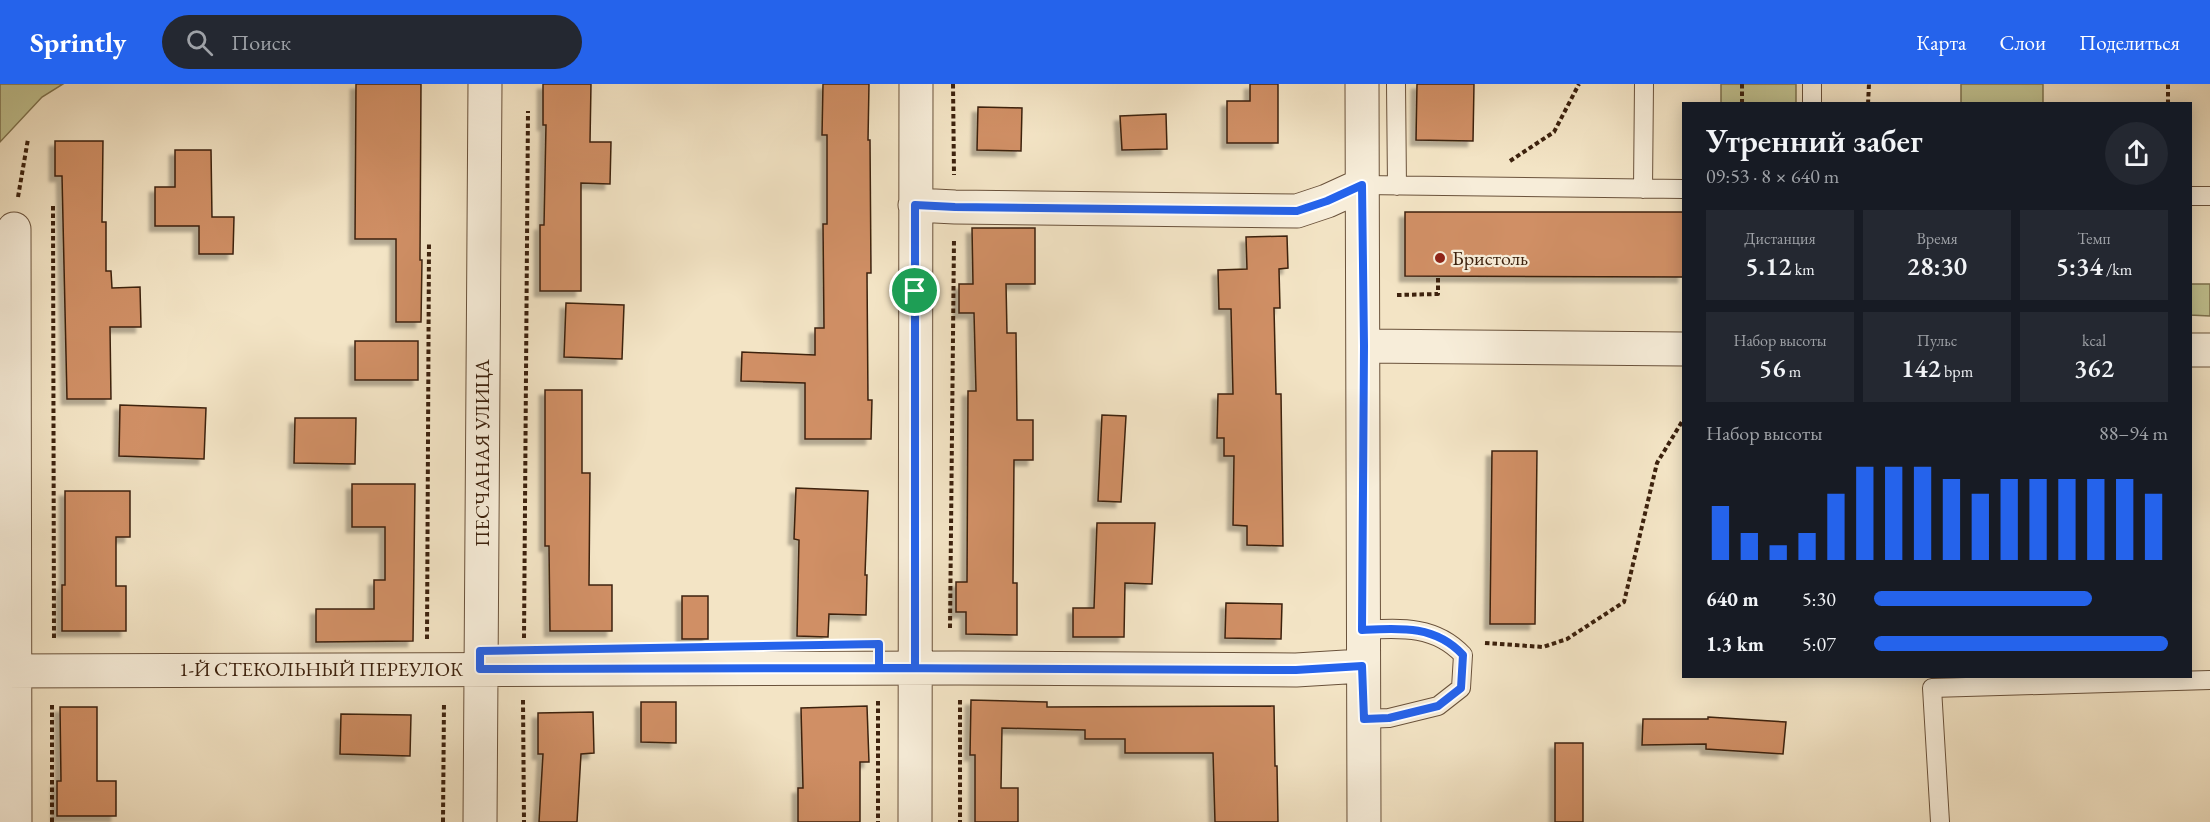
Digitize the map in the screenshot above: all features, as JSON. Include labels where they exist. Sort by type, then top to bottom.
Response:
[{"type":"street","name":"ПЕСЧАНАЯ УЛИЦА","points":[[480,822],[471,669],[485,84]]},
{"type":"street","points":[[915,822],[916,84]]},
{"type":"street","points":[[1362,84],[1364,822]]},
{"type":"street","points":[[915,205],[1297,211],[1327,201],[1362,185]]},
{"type":"street","points":[[15,229],[8,443],[8,671],[15,822]]},
{"type":"street","points":[[1364,346],[1682,349]]},
{"type":"street","points":[[2192,350],[2210,350]]},
{"type":"street","name":"1-Й СТЕКОЛЬНЫЙ ПЕРЕУЛОК","points":[[8,671],[879,668],[1296,670],[1362,666]]},
{"type":"lane","points":[[1396,84],[1397,186]]},
{"type":"lane","points":[[1643,189],[1644,84]]},
{"type":"lane","points":[[1812,84],[1812,102]]},
{"type":"lane","points":[[1362,185],[1682,189]]},
{"type":"lane","points":[[2192,196],[2210,196]]},
{"type":"lane","points":[[1362,630],[1412,628],[1451,642],[1463,655],[1461,688],[1438,706],[1389,718],[1364,719]]},
{"type":"lane","points":[[1940,822],[1932,688],[2210,680]]},
{"type":"path","points":[[950,634],[955,207],[953,84]]},
{"type":"path","points":[[1472,187],[1554,132],[1580,84]]},
{"type":"path","points":[[1742,84],[1742,102]]},
{"type":"path","points":[[1868,102],[1869,84]]},
{"type":"path","points":[[2168,84],[2168,102]]},
{"type":"path","points":[[524,822],[523,669],[528,111]]},
{"type":"path","points":[[15,229],[19,188],[28,139]]},
{"type":"path","points":[[52,206],[54,645],[52,822]]},
{"type":"path","points":[[427,644],[429,243]]},
{"type":"path","points":[[1397,295],[1438,294],[1438,276]]},
{"type":"path","points":[[1451,642],[1543,647],[1567,639],[1624,602],[1656,463],[1682,422]]},
{"type":"path","points":[[878,822],[879,668]]},
{"type":"path","points":[[959,668],[960,822]]},
{"type":"path","points":[[443,822],[444,692],[471,669]]},
{"type":"green space","points":[[0,84],[63,84],[42,97],[0,142]]},
{"type":"green space","points":[[1721,84],[1796,84],[1796,102],[1721,102]]},
{"type":"green space","points":[[1961,84],[2043,84],[2043,102],[1961,102]]},
{"type":"green space","points":[[2192,284],[2210,284],[2210,316],[2192,315]]},
{"type":"building","points":[[356,84],[421,84],[421,322],[396,322],[396,239],[355,239]]},
{"type":"building","points":[[543,84],[591,84],[590,142],[611,142],[610,184],[581,183],[581,291],[540,291],[540,225],[544,225],[546,125],[543,125]]},
{"type":"building","points":[[823,84],[869,84],[871,273],[867,273],[868,400],[872,400],[871,439],[805,439],[805,383],[741,381],[742,352],[815,355],[815,328],[824,328],[823,224],[827,224],[827,135],[822,135]]},
{"type":"building","points":[[1250,84],[1278,84],[1278,143],[1227,143],[1227,101],[1250,101]]},
{"type":"building","points":[[1417,84],[1474,84],[1473,141],[1416,140]]},
{"type":"building","points":[[978,107],[1022,108],[1021,151],[977,150]]},
{"type":"building","points":[[1166,114],[1167,149],[1122,150],[1120,116]]},
{"type":"building","points":[[55,141],[103,141],[102,222],[106,222],[106,271],[111,271],[112,288],[140,287],[141,327],[110,327],[111,399],[67,399],[62,176],[55,176]]},
{"type":"building","points":[[175,150],[211,150],[212,217],[234,217],[233,254],[199,254],[199,226],[155,226],[155,187],[175,187]]},
{"type":"building","points":[[1405,212],[1682,212],[1682,277],[1405,276]]},
{"type":"building","points":[[972,228],[1035,228],[1035,284],[1006,284],[1007,333],[1016,333],[1017,420],[1033,420],[1033,460],[1014,460],[1013,583],[1017,583],[1017,635],[966,634],[966,612],[956,612],[956,582],[967,582],[968,391],[976,391],[974,313],[959,313],[959,284],[973,284]]},
{"type":"building","points":[[1287,236],[1288,268],[1279,269],[1280,308],[1274,308],[1276,394],[1281,394],[1283,546],[1247,545],[1247,526],[1233,525],[1234,456],[1224,456],[1224,438],[1217,438],[1218,394],[1233,394],[1231,309],[1219,309],[1218,270],[1247,269],[1246,237]]},
{"type":"building","points":[[566,303],[624,305],[622,359],[564,357]]},
{"type":"building","points":[[355,341],[418,341],[418,380],[355,380]]},
{"type":"building","points":[[545,390],[582,390],[582,473],[590,473],[589,585],[612,585],[612,631],[550,631],[549,546],[545,546]]},
{"type":"building","points":[[120,405],[206,408],[204,459],[119,456]]},
{"type":"building","points":[[1102,415],[1126,416],[1121,502],[1098,501]]},
{"type":"building","points":[[295,418],[356,418],[355,464],[294,463]]},
{"type":"building","points":[[1492,451],[1537,451],[1535,624],[1490,624]]},
{"type":"building","points":[[352,484],[415,484],[413,641],[316,642],[316,609],[374,609],[374,580],[385,580],[385,527],[352,527]]},
{"type":"building","points":[[796,488],[868,491],[866,615],[829,614],[828,637],[797,636],[799,540],[794,539]]},
{"type":"building","points":[[65,491],[130,491],[130,537],[116,537],[116,586],[126,586],[126,631],[62,631],[62,585],[65,585]]},
{"type":"building","points":[[1097,523],[1155,523],[1152,584],[1125,583],[1124,637],[1073,637],[1073,608],[1094,608]]},
{"type":"building","points":[[682,596],[708,596],[708,639],[682,639]]},
{"type":"building","points":[[1226,603],[1282,604],[1281,639],[1225,638]]},
{"type":"building","points":[[971,700],[1047,702],[1047,707],[1274,706],[1278,822],[1215,822],[1213,753],[1125,753],[1125,739],[1085,739],[1085,730],[1002,728],[1001,788],[1018,788],[1018,822],[975,822],[975,755],[970,755]]},
{"type":"building","points":[[641,702],[676,702],[676,743],[641,742]]},
{"type":"building","points":[[867,706],[869,762],[860,762],[860,822],[798,822],[798,788],[803,788],[801,708]]},
{"type":"building","points":[[60,707],[97,707],[97,781],[116,781],[116,816],[57,816],[57,781],[61,781]]},
{"type":"building","points":[[593,712],[594,753],[581,754],[577,822],[539,822],[543,754],[538,754],[538,713]]},
{"type":"building","points":[[341,714],[411,715],[410,756],[340,754]]},
{"type":"building","points":[[1708,717],[1786,722],[1783,754],[1706,749],[1706,744],[1642,745],[1643,719],[1708,719]]},
{"type":"building","points":[[1555,743],[1583,743],[1583,822],[1555,822]]},
{"type":"place","name":"Бристоль","points":[[1440,258]]},
{"type":"route","points":[[915,291],[914,634],[915,668],[879,668],[480,669],[480,651],[879,644],[879,668],[1296,670],[1362,666],[1364,719],[1389,718],[1438,706],[1461,688],[1463,655],[1451,642],[1412,628],[1362,630],[1364,346],[1362,185],[1327,201],[1297,211],[915,205],[915,291]]}]
